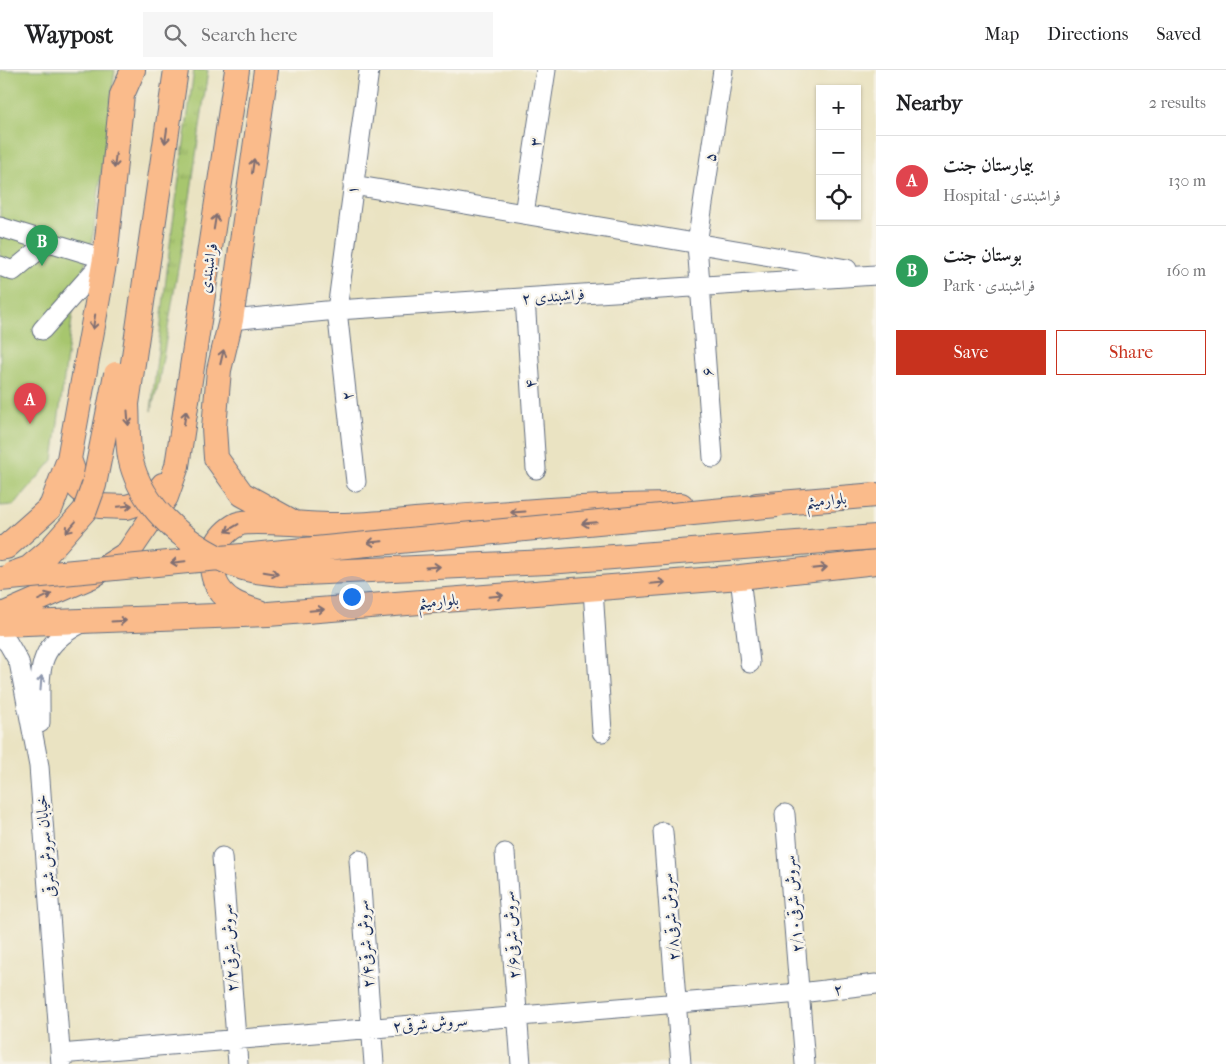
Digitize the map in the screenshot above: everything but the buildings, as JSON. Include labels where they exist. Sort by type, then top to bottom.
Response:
[{"type":"main road","points":[[0,548],[6,547],[51,507],[69,459],[105,259],[126,70]]},
{"type":"main road","points":[[122,95],[133,70]]},
{"type":"main road","points":[[0,579],[29,568],[48,552],[85,510],[94,485],[112,398],[160,70]]},
{"type":"main road","points":[[176,70],[127,404],[130,458],[142,488],[152,505],[171,525],[191,541],[243,568],[280,574],[548,562],[876,537]]},
{"type":"main road","name":"فراشبندی","points":[[0,616],[92,576],[128,552],[166,498],[177,466],[237,70]]},
{"type":"main road","points":[[266,70],[231,320],[219,370],[214,428],[216,458],[242,494],[297,525]]},
{"type":"main road","points":[[225,157],[244,232]]},
{"type":"main road","points":[[69,459],[79,488],[99,506],[127,507],[153,498],[177,466]]},
{"type":"main road","name":"بلوارمیثم","points":[[777,505],[876,495]]},
{"type":"main road","points":[[268,614],[238,606],[219,592],[214,578],[212,561],[216,543],[225,532],[240,523],[340,525],[608,505],[777,505]]},
{"type":"main road","points":[[0,579],[777,505]]},
{"type":"main road","name":"بلوارمیثم","points":[[0,624],[268,614],[740,577],[876,562]]},
{"type":"street","name":"۱","points":[[338,310],[369,70]]},
{"type":"street","name":"۳","points":[[524,214],[546,70]]},
{"type":"street","name":"۵","points":[[701,286],[697,244],[723,70]]},
{"type":"street","points":[[353,185],[876,275]]},
{"type":"street","points":[[0,227],[47,243],[105,259],[42,330]]},
{"type":"street","points":[[0,266],[13,271],[47,243]]},
{"type":"street","name":"۲ فراشبندی","points":[[231,320],[338,310],[876,275]]},
{"type":"street","name":"۶","points":[[701,286],[713,458]]},
{"type":"street","name":"۴","points":[[525,298],[536,469]]},
{"type":"street","name":"۲","points":[[338,310],[356,482]]},
{"type":"street","points":[[740,577],[750,662]]},
{"type":"street","points":[[593,588],[602,732]]},
{"type":"street","points":[[39,766],[43,659],[51,643],[64,632],[82,622]]},
{"type":"street","name":"خیابان سروش شرقی","points":[[0,636],[8,643],[18,662],[39,766],[61,1059]]},
{"type":"street","name":"سروش شرقی۲/۱۰","points":[[785,814],[805,1064]]},
{"type":"street","name":"سروش شرقی۲/۸","points":[[663,832],[682,1064]]},
{"type":"street","name":"سروش شرقی۲/۶","points":[[505,853],[521,1064]]},
{"type":"street","name":"سروش شرقی۲/۲","points":[[222,857],[238,1064]]},
{"type":"street","name":"سروش شرقی۲/۴","points":[[360,860],[374,1064]]},
{"type":"street","name":"۲","points":[[800,993],[876,984]]},
{"type":"street","name":"سروش شرقی۲","points":[[61,1059],[236,1040],[800,993]]},
{"type":"green space","points":[[0,70],[115,70],[93,235],[74,304],[53,460],[14,505],[0,506]]},
{"type":"green space","points":[[194,70],[208,70],[190,198],[159,381],[151,411],[170,244]]},
{"type":"place","name":"بوستان جنت","points":[[42,266]]},
{"type":"place","name":"بیمارستان جنت","points":[[30,424]]}]
